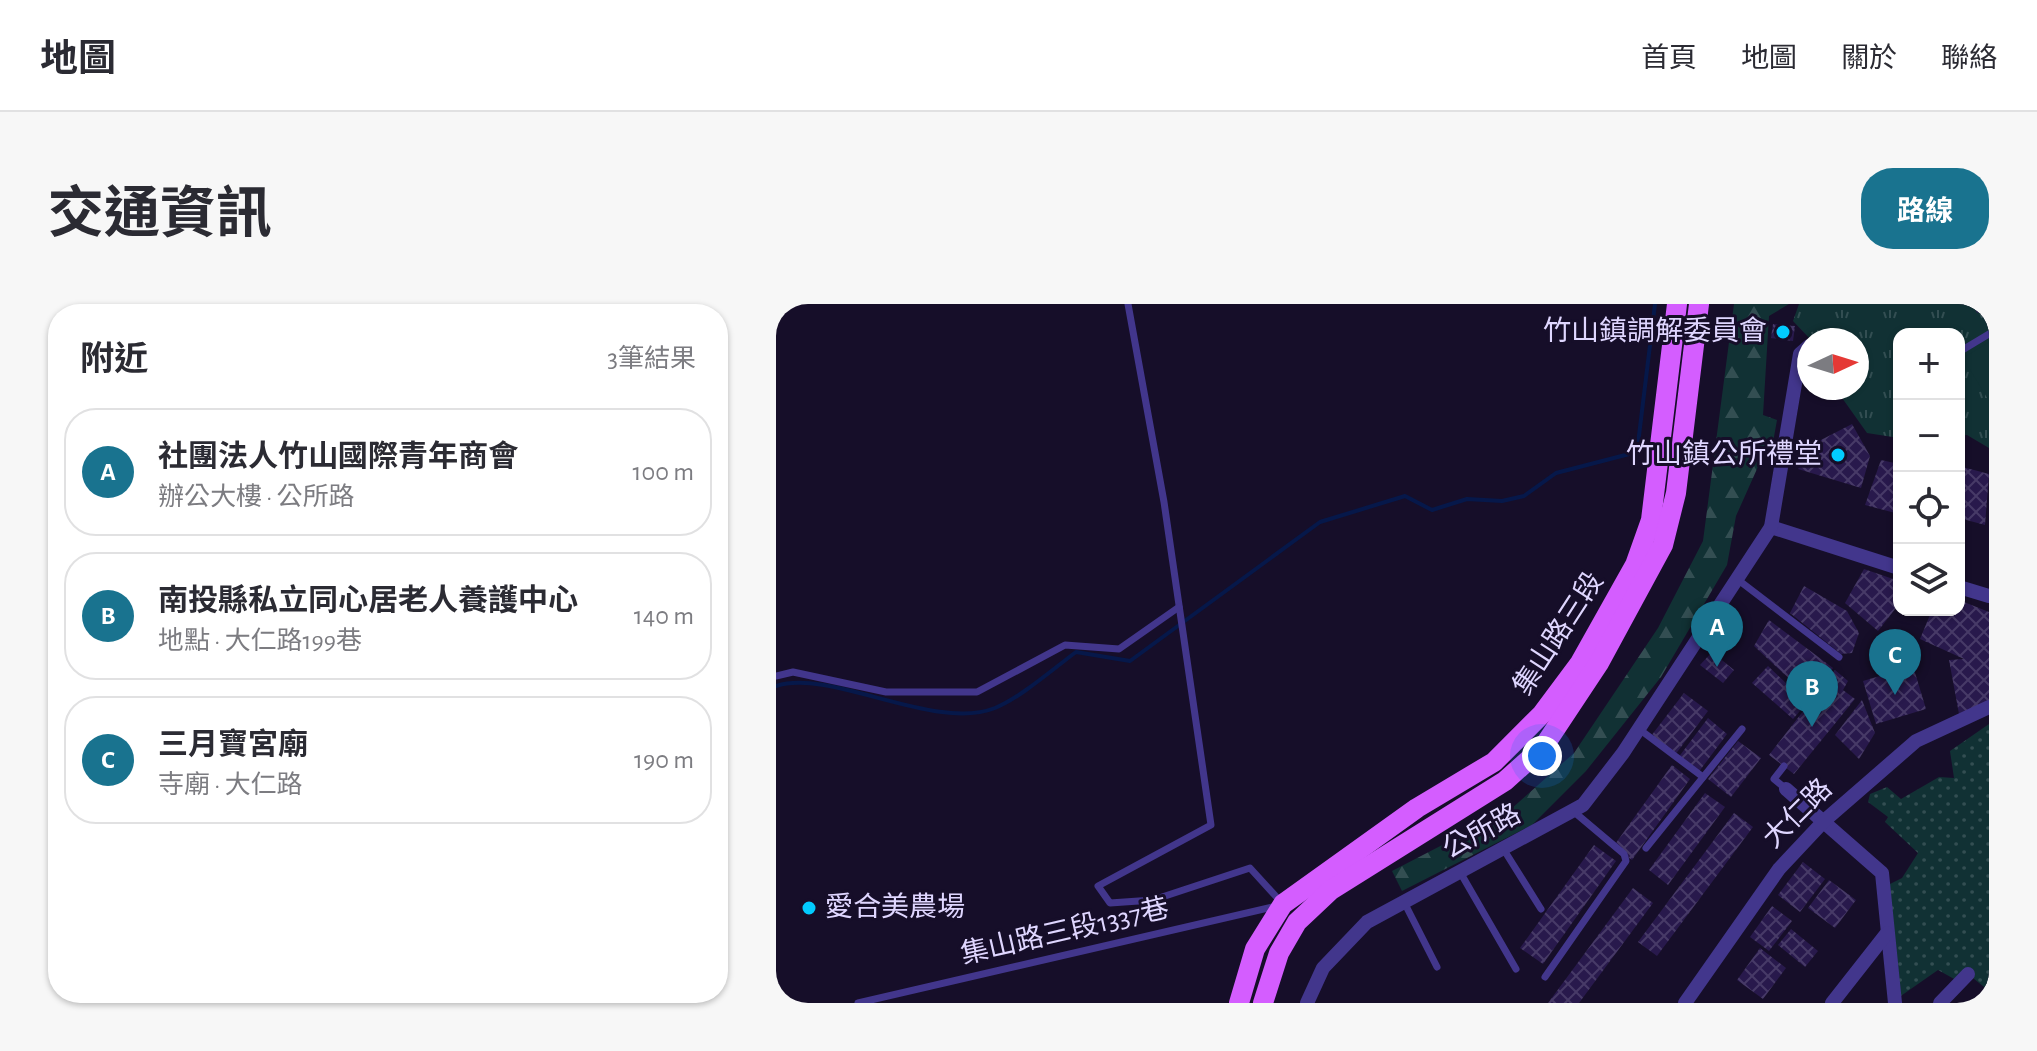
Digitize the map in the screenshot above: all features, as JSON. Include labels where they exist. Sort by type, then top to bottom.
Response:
[{"type":"main road","name":"集山路三段","points":[[1239,1003],[1255,949],[1283,904],[1417,808],[1494,762],[1542,714],[1580,663],[1635,565],[1651,520],[1677,304]]},
{"type":"main road","name":"集山路三段","points":[[1263,1003],[1279,953],[1297,922],[1331,890],[1505,781],[1544,746],[1599,663],[1663,545],[1676,493],[1699,304]]},
{"type":"street","name":"公所路","points":[[1307,1003],[1323,968],[1367,922],[1583,805],[1639,729],[1771,527],[1797,372]]},
{"type":"street","points":[[1771,527],[1893,566]]},
{"type":"street","points":[[1965,589],[1989,596]]},
{"type":"street","name":"大仁路","points":[[1685,1003],[1779,869],[1824,821],[1916,741],[1989,707]]},
{"type":"street","points":[[1786,789],[1882,873],[1895,1003]]},
{"type":"street","points":[[1832,1003],[1887,933]]},
{"type":"street","points":[[1940,1003],[1968,974]]},
{"type":"lane","points":[[1128,304],[1180,610],[1211,825],[1098,886],[1110,903],[1153,900],[1250,868],[1283,904]]},
{"type":"lane","points":[[1965,348],[1989,334]]},
{"type":"lane","points":[[1737,579],[1839,657]]},
{"type":"lane","points":[[776,676],[793,672],[886,692],[977,692],[1065,645],[1119,649],[1180,610]]},
{"type":"lane","points":[[1639,729],[1703,777]]},
{"type":"lane","points":[[1646,848],[1742,729]]},
{"type":"lane","points":[[1784,766],[1774,779],[1786,789]]},
{"type":"lane","points":[[1545,977],[1626,861],[1624,854],[1573,811]]},
{"type":"lane","points":[[1504,850],[1541,909]]},
{"type":"lane","points":[[1460,872],[1516,969]]},
{"type":"lane","points":[[1404,902],[1437,967]]},
{"type":"lane","name":"集山路三段1337巷","points":[[858,1003],[1283,904]]},
{"type":"green space","points":[[1734,304],[1789,304],[1769,316],[1763,415],[1777,420],[1771,453],[1761,460],[1736,516],[1727,565],[1661,677],[1586,771],[1532,825],[1402,891],[1392,871],[1510,810],[1574,753],[1658,628],[1703,541]]},
{"type":"green space","points":[[1799,304],[1989,304],[1989,448],[1965,435],[1965,328],[1893,328],[1893,437],[1867,433],[1844,400],[1869,400],[1869,328],[1800,328],[1793,321]]},
{"type":"green space","points":[[1989,342],[1989,401],[1965,361],[1965,357]]},
{"type":"green space","points":[[1989,724],[1989,991],[1968,974],[1956,980],[1938,970],[1895,1000],[1886,886],[1902,878],[1918,853],[1885,822],[1888,817],[1868,802],[1870,794],[1887,787],[1901,799],[1939,777],[1954,778],[1950,751]]},
{"type":"building","points":[[1973,304],[1985,304],[1987,308],[1977,313]]},
{"type":"building","name":"竹山鎮調解委員會","points":[[1773,324],[1795,326],[1793,341],[1771,338]]},
{"type":"building","name":"竹山鎮公所禮堂","points":[[1852,424],[1870,456],[1861,488],[1798,469],[1819,441]]},
{"type":"building","points":[[1881,460],[1893,463],[1893,512],[1865,505]]},
{"type":"building","points":[[1965,468],[1989,474],[1985,525],[1965,520]]},
{"type":"building","points":[[1864,569],[1893,579],[1893,612],[1878,631],[1845,603]]},
{"type":"building","points":[[1804,586],[1847,611],[1859,633],[1852,653],[1841,654],[1790,613]]},
{"type":"building","points":[[1965,602],[1989,612],[1989,704],[1959,714],[1949,660],[1964,659],[1920,639],[1930,616],[1965,616]]},
{"type":"building","points":[[1769,620],[1833,668],[1811,699],[1754,646]]},
{"type":"building","points":[[1712,652],[1734,670],[1723,683],[1700,665]]},
{"type":"building","points":[[1768,666],[1807,703],[1793,719],[1752,683]]},
{"type":"building","points":[[1913,666],[1926,709],[1876,724],[1863,681]]},
{"type":"building","points":[[1835,670],[1848,681],[1843,690],[1855,699],[1794,774],[1769,755]]},
{"type":"building","points":[[1684,693],[1708,711],[1675,755],[1651,736]]},
{"type":"building","points":[[1862,700],[1875,733],[1859,759],[1835,735]]},
{"type":"building","points":[[1708,718],[1727,734],[1698,773],[1678,758]]},
{"type":"building","points":[[1738,741],[1761,758],[1731,797],[1708,779]]},
{"type":"building","points":[[1672,765],[1690,779],[1632,860],[1613,847]]},
{"type":"building","points":[[1705,793],[1725,807],[1668,885],[1649,870]]},
{"type":"building","points":[[1734,813],[1753,827],[1657,956],[1638,942]]},
{"type":"building","points":[[1594,845],[1616,861],[1543,964],[1520,948]]},
{"type":"building","points":[[1803,862],[1825,879],[1800,912],[1778,895]]},
{"type":"building","points":[[1829,880],[1856,900],[1835,928],[1808,908]]},
{"type":"building","points":[[1633,888],[1653,903],[1579,1003],[1548,1003]]},
{"type":"building","points":[[1772,906],[1792,921],[1769,951],[1750,937]]},
{"type":"building","points":[[1791,929],[1818,951],[1805,967],[1778,945]]},
{"type":"building","points":[[1760,948],[1786,968],[1763,999],[1737,980]]},
{"type":"waterway","points":[[776,686],[799,683],[825,685],[943,712],[970,713],[995,708],[1026,690],[1076,652],[1130,661],[1320,522],[1405,496],[1432,510],[1467,499],[1502,501],[1524,496],[1556,473],[1637,452],[1655,304]]},
{"type":"place","name":"竹山鎮調解委員會","points":[[1783,332]]},
{"type":"place","name":"竹山鎮公所禮堂","points":[[1838,455]]},
{"type":"place","name":"社團法人竹山國際青年商會","points":[[1717,667]]},
{"type":"place","name":"三月寶宮廟","points":[[1895,695]]},
{"type":"place","name":"南投縣私立同心居老人養護中心","points":[[1812,727]]},
{"type":"place","name":"愛合美農場","points":[[809,908]]}]
